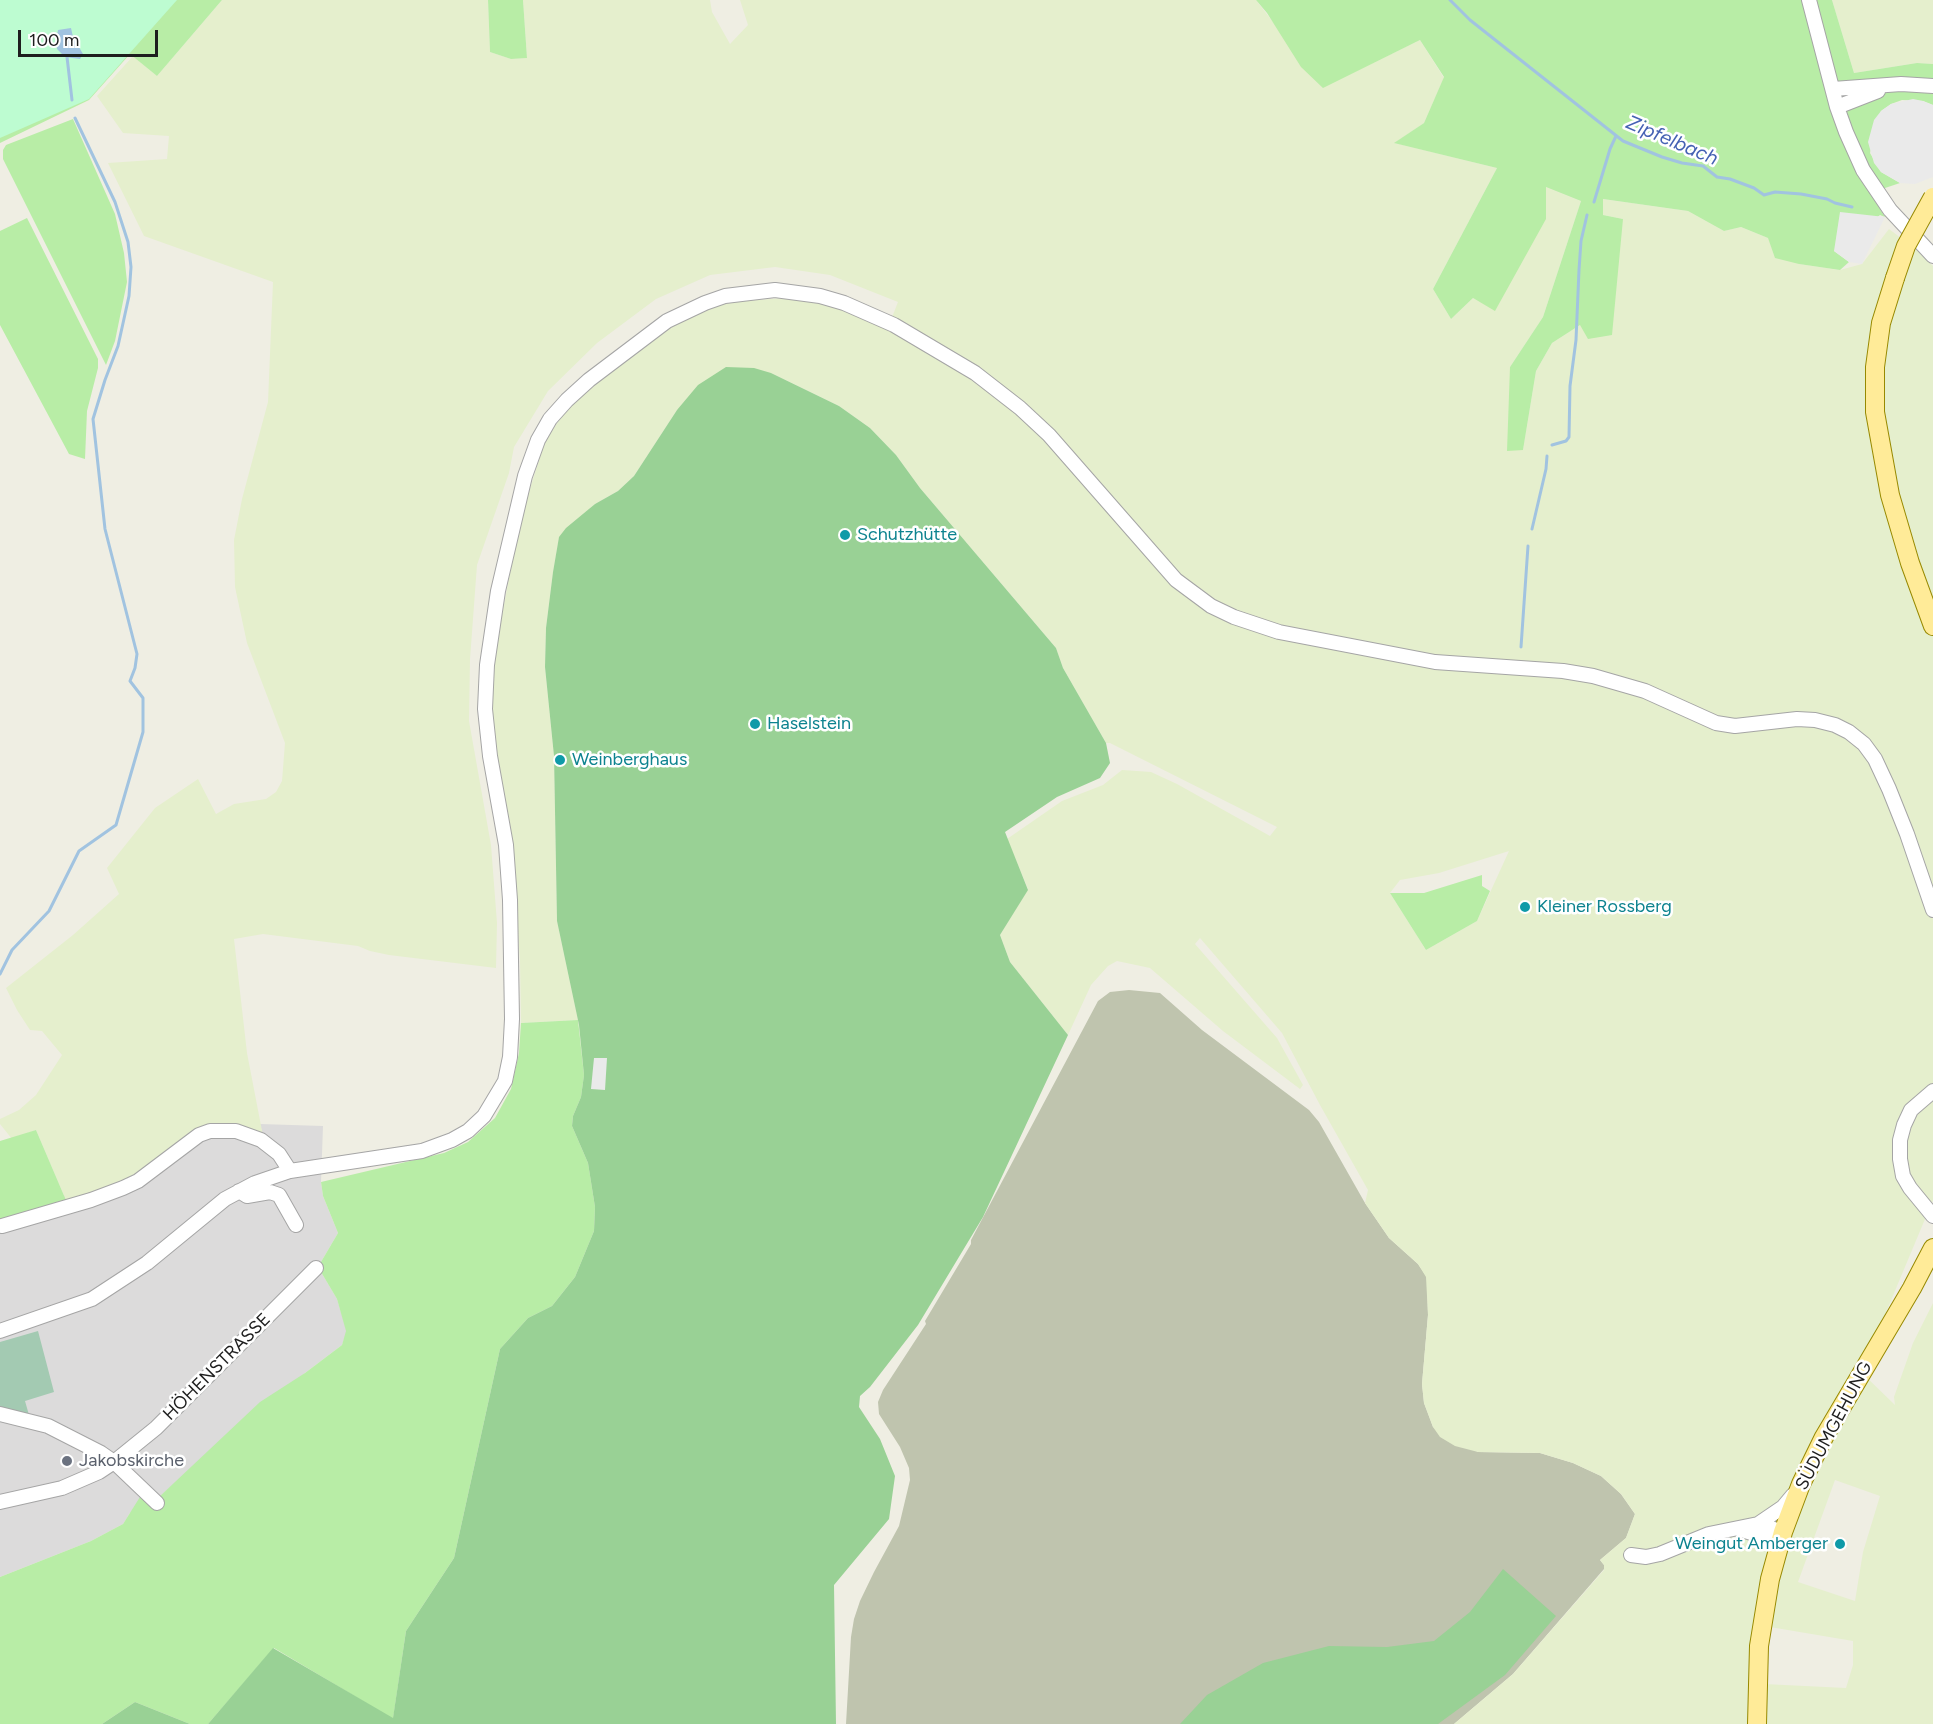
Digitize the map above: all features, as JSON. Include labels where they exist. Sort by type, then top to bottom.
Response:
[{"type":"main road","points":[[1933,197],[1906,246],[1895,278],[1881,323],[1875,367],[1875,412],[1890,495],[1933,626]]},
{"type":"main road","name":"SÜDUMGEHUNG","points":[[1757,1724],[1760,1646],[1770,1579],[1781,1537],[1801,1484],[1824,1437],[1933,1248]]},
{"type":"street","points":[[1809,0],[1837,107],[1863,170],[1890,210],[1933,256]]},
{"type":"street","points":[[1837,107],[1901,84],[1933,86]]},
{"type":"street","points":[[1833,89],[1888,87]]},
{"type":"street","points":[[0,1330],[92,1299],[137,1270],[207,1212],[255,1183],[290,1171],[422,1151],[452,1140],[468,1131],[484,1116],[506,1081],[512,1019],[510,900],[506,845],[490,756],[485,709],[487,665],[491,630],[525,476],[538,440],[550,419],[589,380],[667,321],[687,310],[725,296],[775,290],[812,295],[844,303],[894,325],[975,373],[1020,408],[1049,435],[1176,580],[1211,606],[1242,620],[1279,632],[1435,662],[1563,671],[1593,676],[1645,692],[1716,723],[1735,726],[1797,719],[1815,720],[1835,725],[1849,732],[1864,744],[1875,759],[1907,834],[1933,910]]},
{"type":"street","points":[[1933,1091],[1911,1110],[1900,1140],[1900,1159],[1904,1176],[1910,1188],[1927,1201],[1933,1215]]},
{"type":"street","points":[[2,1226],[91,1200],[123,1188],[138,1181],[199,1135],[210,1131],[236,1131],[261,1140],[279,1154],[290,1171]]},
{"type":"street","points":[[239,1191],[247,1196],[270,1192],[279,1195],[296,1225]]},
{"type":"street","name":"HÖHENSTRASSE","points":[[0,1502],[62,1488],[99,1472],[114,1462],[156,1428],[316,1268]]},
{"type":"street","points":[[0,1414],[48,1426],[80,1441],[114,1462],[158,1503]]},
{"type":"street","points":[[1631,1555],[1646,1557],[1660,1554],[1709,1534],[1734,1527],[1758,1524],[1783,1507],[1801,1484]]},
{"type":"street","points":[[1758,1524],[1781,1537]]},
{"type":"street","points":[[1734,1527],[1781,1537]]},
{"type":"shaded area","points":[[222,0],[488,0],[490,52],[511,59],[527,58],[523,0],[710,0],[712,12],[730,44],[748,25],[740,0],[1256,0],[1323,87],[1420,40],[1444,78],[1424,123],[1395,143],[1497,168],[1433,289],[1451,319],[1473,298],[1495,310],[1546,187],[1581,201],[1543,317],[1510,367],[1523,450],[1536,371],[1552,343],[1580,325],[1623,219],[1603,215],[1603,199],[1688,211],[1724,231],[1741,227],[1768,238],[1799,264],[1840,270],[1862,264],[1889,229],[1918,251],[1933,266],[1933,1200],[1861,1372],[1895,1405],[1894,1397],[1913,1343],[1933,1303],[1933,1724],[1454,1724],[1513,1674],[1604,1570],[1604,1565],[1600,1560],[1626,1538],[1635,1514],[1621,1494],[1601,1476],[1573,1463],[1540,1453],[1478,1452],[1455,1446],[1440,1437],[1433,1427],[1424,1403],[1422,1384],[1428,1315],[1426,1277],[1418,1264],[1389,1238],[1365,1203],[1368,1190],[1282,1033],[1200,938],[1195,944],[1277,1038],[1303,1085],[1300,1089],[1223,1031],[1150,968],[1117,961],[1108,966],[1091,985],[1068,1035],[1010,962],[1000,935],[1028,889],[1007,839],[1062,801],[1103,785],[1122,770],[1151,772],[1270,836],[1277,827],[1106,743],[1063,668],[1056,648],[920,488],[896,455],[870,428],[839,406],[771,373],[677,410],[634,476],[618,491],[595,504],[559,538],[546,628],[545,667],[554,756],[557,921],[578,1020],[521,1023],[520,960],[512,847],[497,757],[492,704],[493,664],[519,524],[544,444],[557,423],[573,404],[603,378],[665,331],[708,309],[732,302],[784,298],[822,303],[854,314],[887,330],[898,302],[830,275],[775,267],[710,275],[656,299],[597,343],[548,391],[514,447],[509,473],[477,565],[470,659],[469,721],[491,845],[497,923],[496,968],[389,955],[358,946],[263,934],[234,939],[247,1053],[263,1136],[222,1128],[138,1179],[68,1205],[36,1130],[12,1139],[0,1124],[0,1119],[19,1110],[36,1095],[62,1055],[42,1031],[30,1030],[6,988],[73,935],[119,894],[107,868],[155,808],[198,779],[216,814],[234,804],[266,799],[276,792],[282,781],[285,743],[247,643],[235,587],[234,540],[242,499],[268,402],[273,282],[144,236],[108,163],[167,159],[169,136],[123,133],[97,96],[133,56],[157,76]],"holes":[[[1509,851],[1477,921],[1426,950],[1390,893],[1400,880],[1439,873]],[[1835,1480],[1880,1496],[1863,1552],[1855,1601],[1798,1582]],[[1770,1627],[1853,1641],[1853,1665],[1846,1688],[1764,1684]]]},
{"type":"shaded area","points":[[1832,0],[1933,0],[1933,64],[1917,63],[1854,73]]},
{"type":"shaded area","points":[[1913,99],[1933,105],[1933,177],[1915,184],[1900,183],[1881,172],[1874,163],[1868,142],[1874,120],[1881,111],[1891,104]]},
{"type":"shaded area","points":[[1840,212],[1885,217],[1862,264],[1849,262],[1834,251]]},
{"type":"shaded area","points":[[1129,990],[1160,993],[1202,1030],[1309,1110],[1319,1122],[1365,1203],[1389,1238],[1418,1264],[1427,1277],[1428,1315],[1422,1384],[1424,1403],[1433,1427],[1478,1452],[1540,1453],[1573,1463],[1601,1476],[1621,1494],[1635,1514],[1626,1538],[1600,1560],[1604,1569],[1513,1674],[1454,1724],[846,1724],[854,1619],[874,1572],[899,1526],[910,1480],[909,1468],[900,1447],[879,1414],[878,1402],[971,1244],[971,1240],[1098,1001],[1110,992]]},
{"type":"shaded area","points":[[594,1058],[607,1058],[605,1090],[591,1089]]},
{"type":"shaded area","points":[[260,1124],[323,1126],[321,1182],[323,1196],[338,1233],[318,1267],[337,1299],[347,1331],[342,1345],[305,1373],[158,1498],[130,1513],[123,1524],[91,1541],[0,1577],[0,1224],[199,1134],[263,1136]]},
{"type":"shaded area","points":[[38,1331],[54,1392],[25,1401],[29,1415],[0,1409],[0,1342]]},
{"type":"green space","points":[[0,0],[222,0],[157,76],[130,54],[89,100],[0,143]]},
{"type":"green space","points":[[0,0],[177,0],[89,99],[0,138]]},
{"type":"green space","points":[[488,0],[523,0],[527,58],[511,59],[490,52]]},
{"type":"green space","points":[[1256,0],[1832,0],[1854,73],[1917,63],[1933,64],[1933,105],[1923,101],[1902,100],[1881,111],[1870,153],[1881,172],[1900,183],[1870,193],[1885,217],[1880,215],[1834,251],[1849,262],[1840,270],[1775,258],[1768,238],[1741,227],[1724,231],[1688,211],[1603,199],[1603,215],[1623,219],[1612,335],[1588,339],[1580,325],[1552,343],[1536,371],[1523,450],[1507,451],[1510,367],[1543,317],[1581,201],[1546,187],[1546,219],[1495,311],[1473,298],[1451,319],[1433,289],[1497,168],[1394,143],[1424,123],[1444,77],[1420,40],[1323,88],[1301,67],[1267,13]]},
{"type":"green space","points":[[73,119],[115,214],[124,253],[127,282],[115,341],[106,365],[3,159],[3,150],[6,145]]},
{"type":"green space","points":[[27,218],[98,359],[98,368],[87,411],[85,459],[69,454],[0,325],[0,231]]},
{"type":"green space","points":[[726,367],[754,368],[771,373],[839,406],[870,428],[896,455],[920,488],[1056,648],[1063,668],[1106,743],[1110,763],[1100,778],[1057,797],[1005,832],[1028,890],[1000,935],[1010,962],[1068,1035],[983,1217],[918,1325],[870,1387],[860,1396],[859,1407],[880,1439],[895,1476],[889,1519],[834,1585],[836,1724],[208,1724],[273,1648],[393,1718],[406,1631],[454,1558],[500,1349],[528,1318],[552,1306],[575,1277],[594,1231],[595,1207],[588,1163],[572,1126],[573,1116],[581,1097],[584,1075],[579,1025],[557,921],[554,756],[545,667],[546,628],[553,572],[559,537],[566,528],[595,504],[618,491],[634,476],[677,410],[698,385]]},
{"type":"green space","points":[[1482,875],[1482,886],[1490,891],[1477,921],[1426,950],[1390,893],[1424,893]]},
{"type":"green space","points":[[578,1020],[584,1075],[581,1097],[573,1116],[572,1126],[588,1163],[595,1207],[594,1231],[575,1277],[552,1306],[528,1318],[500,1349],[454,1558],[406,1631],[393,1719],[274,1648],[208,1724],[190,1724],[135,1702],[102,1724],[0,1724],[0,1577],[91,1541],[123,1524],[145,1489],[158,1498],[260,1402],[305,1373],[342,1345],[346,1331],[337,1299],[318,1267],[338,1233],[323,1196],[321,1182],[444,1153],[468,1142],[495,1118],[511,1089],[519,1053],[521,1023]]},
{"type":"green space","points":[[36,1130],[68,1205],[0,1224],[0,1141]]},
{"type":"green space","points":[[1503,1569],[1556,1616],[1505,1675],[1438,1724],[1180,1724],[1207,1695],[1263,1663],[1329,1646],[1387,1647],[1434,1641],[1470,1612]]},
{"type":"green space","points":[[135,1702],[190,1724],[102,1724]]},
{"type":"water","points":[[71,28],[73,37],[83,54],[80,59],[65,57],[57,49],[58,30]]},
{"type":"waterway","name":"Zipfelbach","points":[[1450,0],[1470,20],[1623,141],[1662,157],[1703,166],[1717,177],[1754,188],[1764,195],[1775,192],[1801,194],[1852,207]]},
{"type":"waterway","points":[[67,57],[72,100]]},
{"type":"waterway","points":[[0,974],[12,950],[49,911],[79,851],[116,825],[143,732],[143,698],[130,681],[137,654],[105,529],[93,419],[118,346],[129,296],[131,267],[128,242],[115,202],[75,118]]},
{"type":"waterway","points":[[1594,202],[1616,136]]},
{"type":"waterway","points":[[1552,445],[1566,441],[1569,437],[1570,386],[1576,340],[1581,241],[1587,215]]},
{"type":"waterway","points":[[1532,529],[1547,456]]},
{"type":"waterway","points":[[1521,647],[1528,546]]},
{"type":"place","name":"Schutzhütte","points":[[845,535]]},
{"type":"place","name":"Haselstein","points":[[755,724]]},
{"type":"place","name":"Weinberghaus","points":[[560,760]]},
{"type":"place","name":"Kleiner Rossberg","points":[[1525,907]]},
{"type":"place","name":"Jakobskirche","points":[[67,1461]]},
{"type":"place","name":"Weingut Amberger","points":[[1840,1544]]}]
